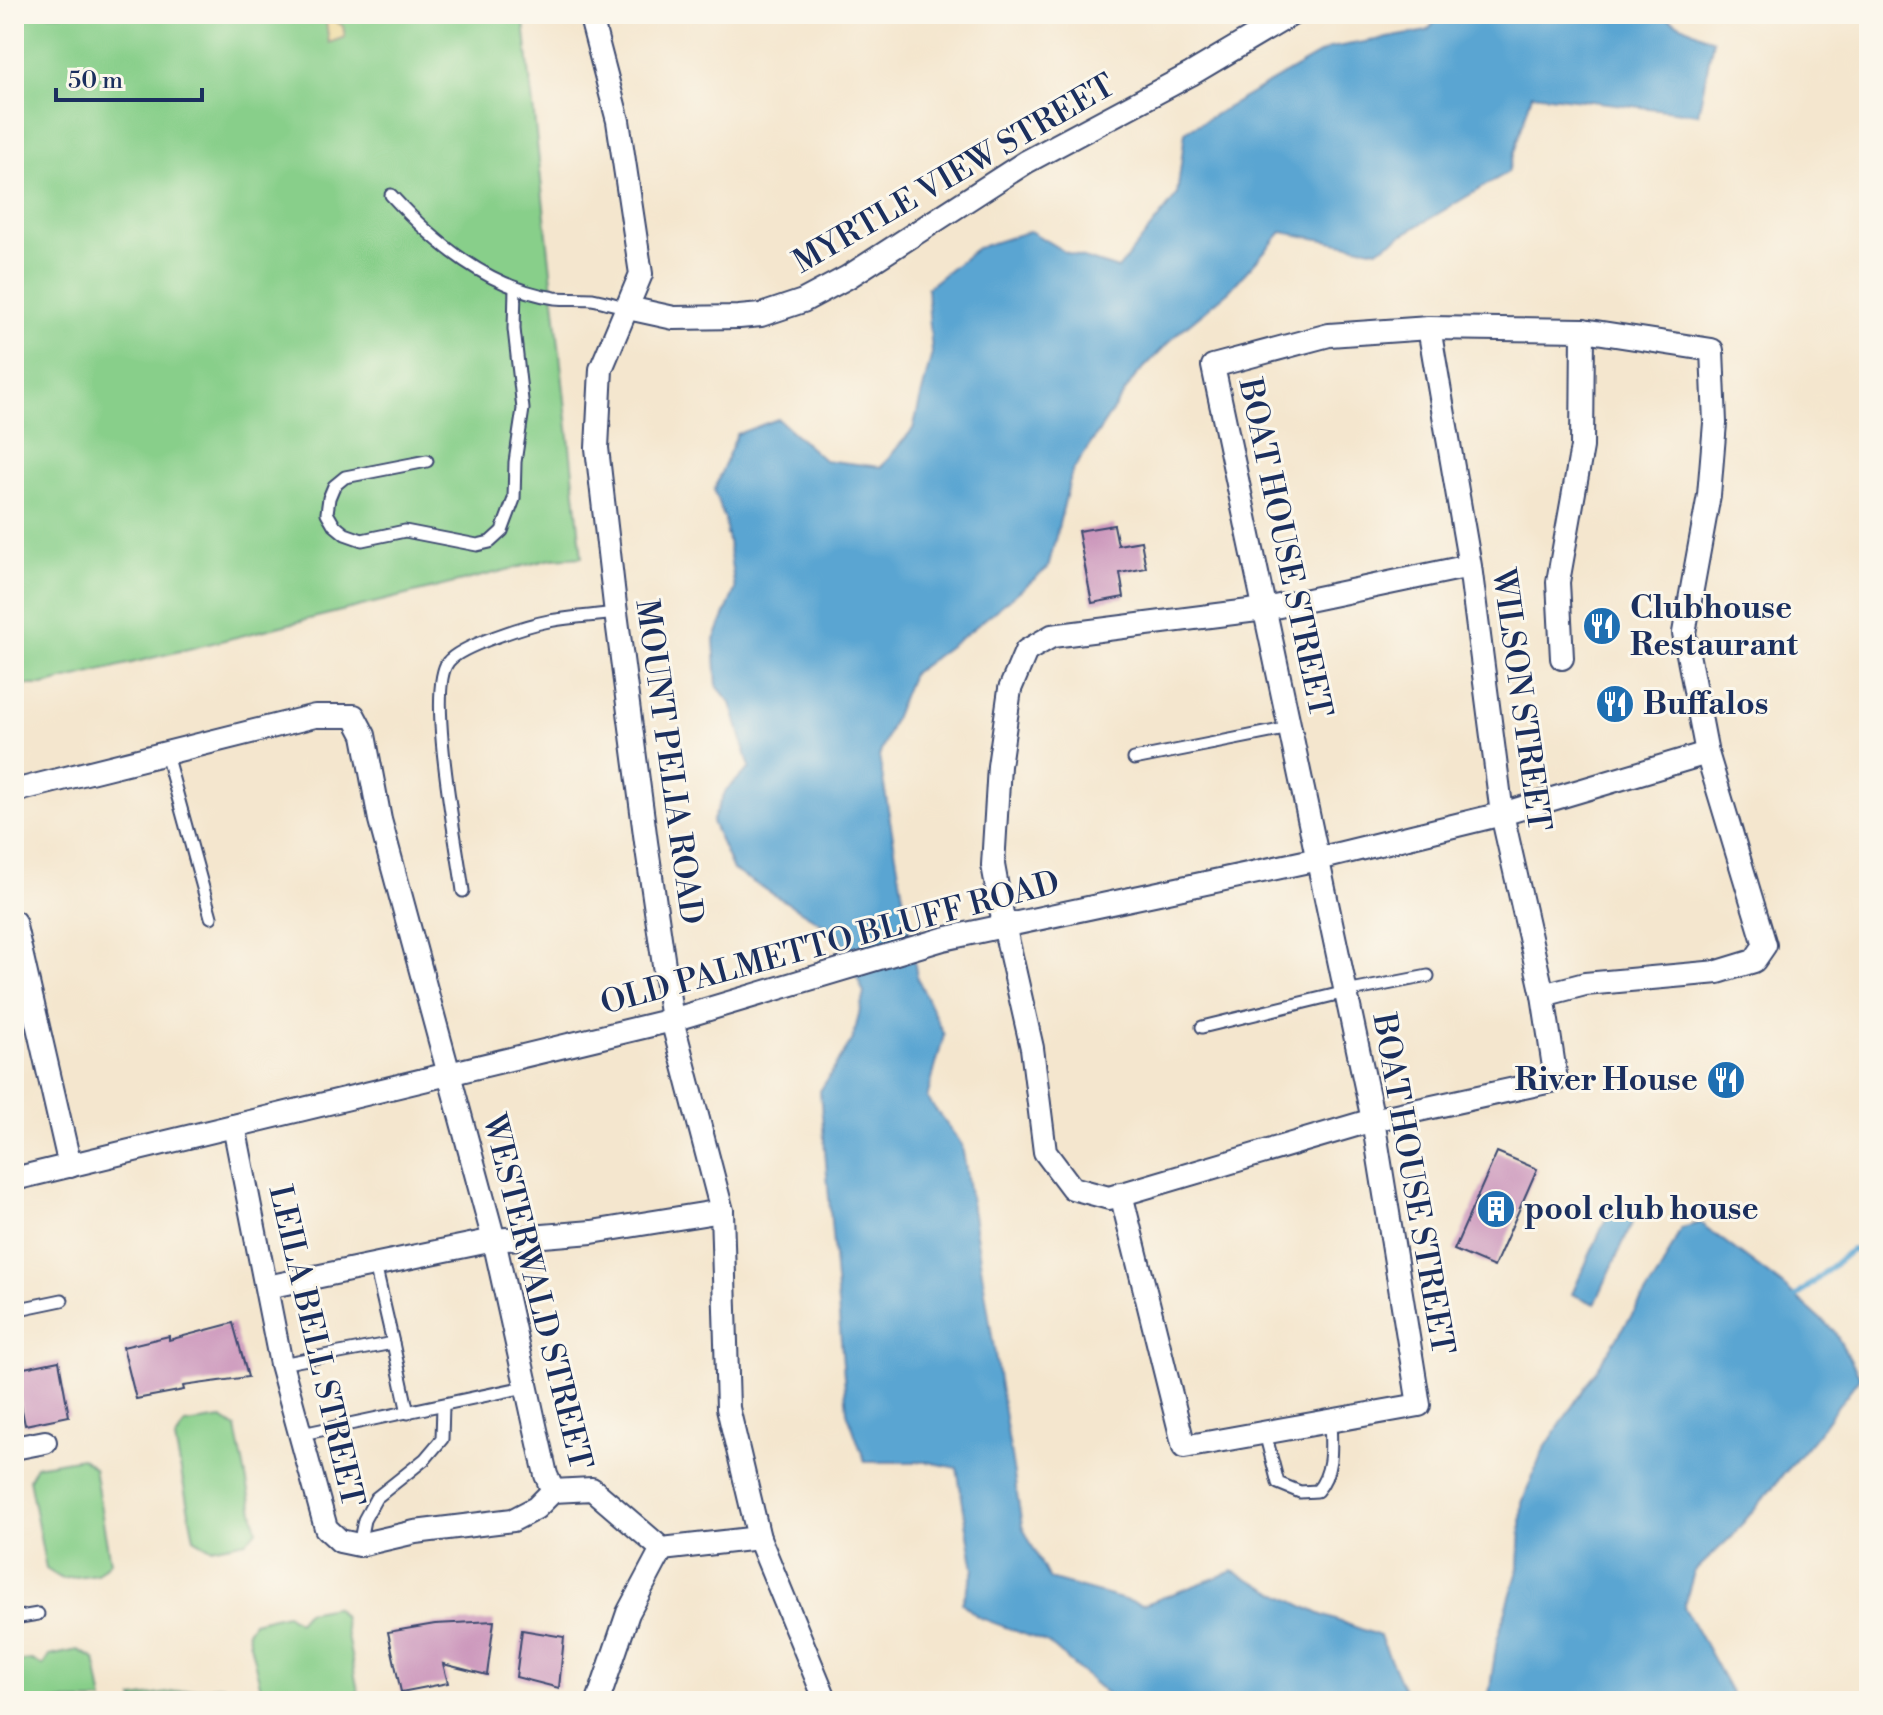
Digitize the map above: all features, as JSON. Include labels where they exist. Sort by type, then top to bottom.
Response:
[{"type":"street","name":"MOUNT PELIA ROAD","points":[[590,14],[618,121],[641,274],[601,369],[597,448],[616,613],[672,1020],[722,1211],[728,1408],[759,1538],[826,1701]]},
{"type":"street","name":"MYRTLE VIEW STREET","points":[[628,308],[674,318],[739,317],[761,315],[803,301],[848,277],[1026,162],[1177,82],[1292,14]]},
{"type":"street","name":"BOAT HOUSE STREET","points":[[1330,1421],[1419,1405],[1373,1120],[1213,366],[1329,335],[1429,328],[1583,330],[1712,350],[1715,423],[1709,495],[1684,633],[1707,753]]},
{"type":"street","name":"WILSON STREET","points":[[1373,1120],[1556,1080],[1543,995],[1502,814],[1470,566],[1429,328]]},
{"type":"street","points":[[1562,658],[1558,582],[1582,447],[1583,330]]},
{"type":"street","points":[[1373,1120],[1109,1198],[1072,1188],[1045,1152],[1032,1048],[993,865],[999,766],[1010,689],[1026,651],[1052,636],[1265,609],[1470,566]]},
{"type":"street","name":"WESTERWALD STREET","points":[[166,754],[315,716],[354,716],[364,735],[380,820],[494,1240],[546,1475],[553,1491],[592,1489],[662,1549]]},
{"type":"street","points":[[1543,995],[1585,984],[1718,972],[1754,961],[1765,945],[1707,753]]},
{"type":"street","name":"OLD PALMETTO BLUFF ROAD","points":[[14,1179],[672,1020],[943,939],[1318,859],[1502,814],[1707,753]]},
{"type":"street","points":[[14,791],[166,754]]},
{"type":"street","points":[[14,922],[70,1166]]},
{"type":"street","name":"LEILA BELL STREET","points":[[234,1126],[281,1364],[326,1528],[340,1541],[359,1545],[415,1532],[513,1520],[536,1508],[553,1491]]},
{"type":"street","points":[[1121,1194],[1184,1447],[1330,1421]]},
{"type":"street","points":[[267,1287],[494,1240],[592,1232],[722,1211]]},
{"type":"street","points":[[14,1448],[45,1442]]},
{"type":"street","points":[[598,1701],[628,1613],[662,1549],[759,1538]]},
{"type":"lane","points":[[391,195],[422,229],[454,256],[515,288],[555,298],[595,300],[628,308]]},
{"type":"lane","points":[[427,461],[345,477],[334,486],[329,498],[327,513],[334,525],[345,534],[362,540],[405,531],[477,545],[490,542],[502,531],[514,499],[515,462],[523,409],[514,329],[515,288]]},
{"type":"lane","points":[[463,891],[441,740],[440,704],[446,664],[461,650],[547,622],[616,613]]},
{"type":"lane","points":[[1134,759],[1290,728]]},
{"type":"lane","points":[[166,754],[211,917]]},
{"type":"lane","points":[[1202,1027],[1346,992],[1428,976]]},
{"type":"lane","points":[[375,1265],[408,1413]]},
{"type":"lane","points":[[14,1310],[62,1300]]},
{"type":"lane","points":[[281,1364],[393,1343]]},
{"type":"lane","points":[[302,1434],[525,1387]]},
{"type":"lane","points":[[359,1545],[364,1520],[376,1498],[437,1448],[442,1439],[443,1405]]},
{"type":"lane","points":[[1265,1433],[1278,1483],[1300,1492],[1317,1491],[1325,1482],[1329,1468],[1330,1421]]},
{"type":"lane","points":[[14,1618],[38,1614]]},
{"type":"green space","points":[[14,14],[523,14],[582,557],[551,559],[43,685],[14,685]]},
{"type":"green space","points":[[222,1419],[236,1428],[257,1531],[246,1541],[211,1548],[194,1538],[175,1440],[185,1424]]},
{"type":"green space","points":[[81,1458],[94,1468],[110,1562],[97,1574],[62,1579],[46,1569],[29,1479],[36,1466]]},
{"type":"green space","points":[[334,1607],[343,1616],[360,1701],[264,1701],[247,1631],[253,1622],[286,1614],[298,1622],[306,1612]]},
{"type":"green space","points":[[78,1650],[95,1659],[103,1701],[14,1701],[14,1662],[32,1660],[43,1666],[49,1656]]},
{"type":"green space","points":[[223,1685],[227,1701],[134,1701],[133,1698]]},
{"type":"sand","points":[[341,14],[335,21],[343,26],[345,37],[329,43],[325,15]]},
{"type":"water","points":[[1442,14],[1658,14],[1713,40],[1698,114],[1532,94],[1508,172],[1377,250],[1282,232],[1229,291],[1178,333],[1135,377],[1072,472],[1048,568],[912,674],[879,756],[917,977],[944,1035],[927,1098],[962,1145],[1022,1526],[1049,1579],[1143,1605],[1233,1571],[1319,1614],[1380,1636],[1409,1701],[1115,1701],[1048,1643],[978,1617],[962,1603],[974,1570],[957,1468],[928,1462],[865,1462],[847,1412],[820,1091],[853,1039],[864,993],[839,934],[733,870],[712,822],[726,790],[750,768],[731,703],[717,686],[714,640],[735,590],[725,520],[714,490],[737,434],[778,419],[824,460],[881,467],[913,429],[932,353],[927,288],[977,248],[1030,231],[1065,252],[1118,269],[1177,195],[1185,132],[1330,48],[1427,31]]},
{"type":"water","points":[[1611,1208],[1634,1219],[1595,1304],[1572,1294]]},
{"type":"water","points":[[1700,1223],[1781,1284],[1834,1331],[1860,1377],[1814,1438],[1732,1536],[1694,1572],[1684,1607],[1736,1701],[1488,1701],[1497,1640],[1519,1567],[1522,1503],[1543,1451],[1660,1272],[1681,1228]]},
{"type":"building","points":[[1114,525],[1118,545],[1141,541],[1146,568],[1120,573],[1124,597],[1092,603],[1078,531]]},
{"type":"building","name":"pool club house","points":[[1497,1152],[1537,1169],[1494,1267],[1454,1250]]},
{"type":"building","points":[[233,1323],[248,1377],[183,1386],[184,1390],[136,1399],[123,1347],[169,1336],[169,1340]]},
{"type":"building","points":[[59,1361],[69,1416],[25,1425],[14,1370]]},
{"type":"building","points":[[494,1621],[487,1675],[443,1664],[448,1683],[401,1692],[388,1632],[435,1624]]},
{"type":"building","points":[[522,1630],[564,1637],[559,1688],[516,1677]]},
{"type":"waterway","points":[[1796,1297],[1851,1250],[1869,1251]]},
{"type":"place","name":"Clubhouse Restaurant","points":[[1602,626]]},
{"type":"place","name":"Buffalos","points":[[1615,704]]},
{"type":"place","name":"River House","points":[[1726,1080]]},
{"type":"place","name":"pool club house","points":[[1496,1209]]}]
